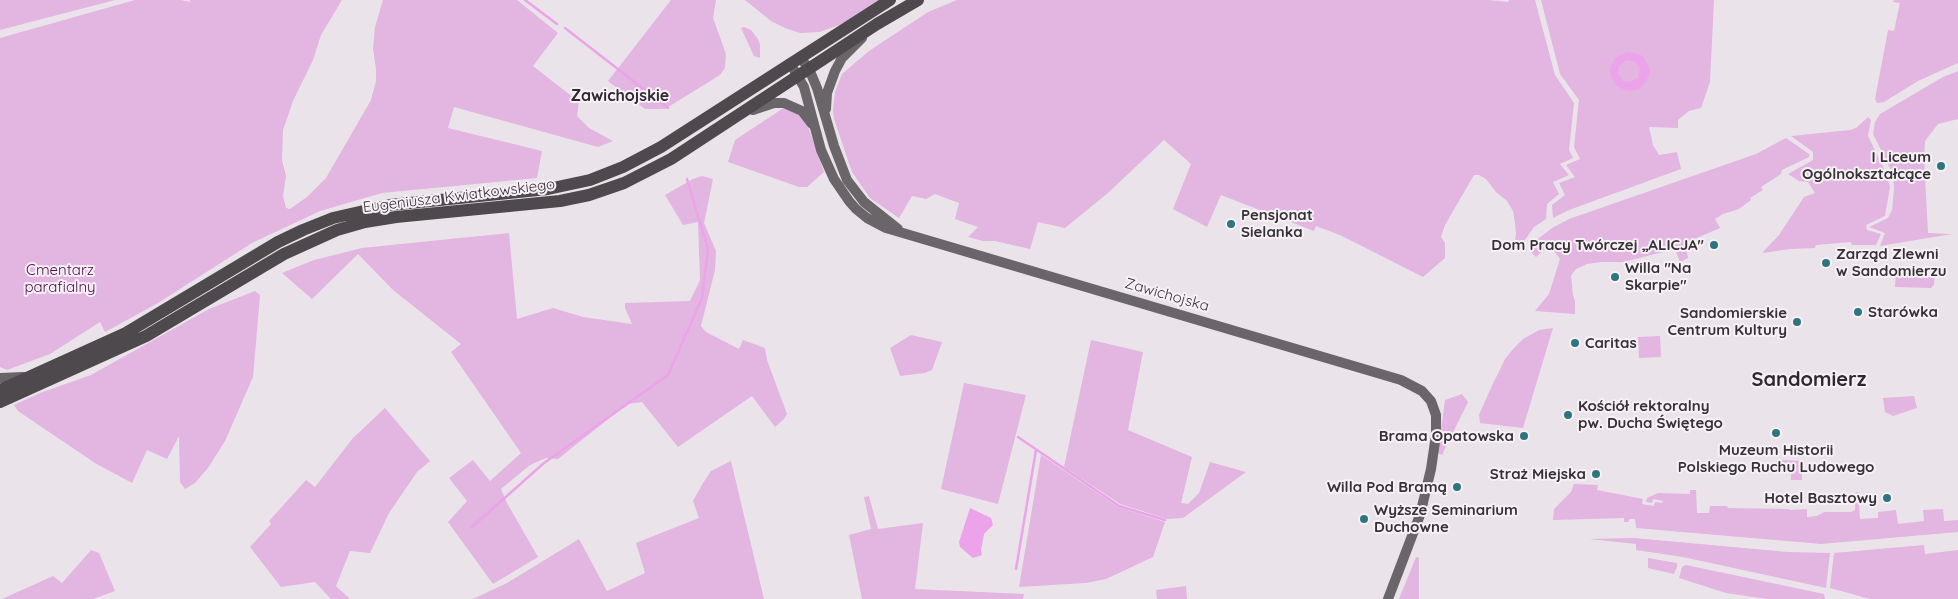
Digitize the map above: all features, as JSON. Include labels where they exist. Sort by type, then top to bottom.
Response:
[{"type":"main road","name":"Eugeniusza Kwiatkowskiego","points":[[1,398],[31,376],[126,333],[273,245],[333,218],[390,205],[548,189],[590,180],[617,170],[662,147],[890,0]]},
{"type":"main road","name":"Eugeniusza Kwiatkowskiego","points":[[1,398],[146,336],[284,254],[324,234],[357,224],[389,218],[548,203],[589,195],[624,183],[652,170],[877,24],[918,0]]},
{"type":"street","points":[[826,120],[827,93],[837,66],[877,24]]},
{"type":"street","name":"Zawichojska","points":[[795,60],[819,95],[840,165],[850,185],[864,202],[902,232]]},
{"type":"street","name":"Zawichojska","points":[[804,72],[806,93],[829,171],[849,201],[872,221],[886,228],[1401,380],[1422,391],[1431,401],[1436,415],[1436,435],[1431,469],[1420,515],[1388,599]]},
{"type":"street","name":"Zawichojska","points":[[734,118],[764,106],[784,103],[802,111],[816,130]]},
{"type":"street","points":[[0,378],[31,376]]},
{"type":"green space","points":[[0,0],[115,0],[0,30]]},
{"type":"green space","name":"Cmentarz parafialny","points":[[135,0],[181,0],[190,2],[190,0],[342,0],[321,35],[313,60],[293,101],[283,130],[282,160],[286,176],[283,196],[286,208],[290,209],[307,197],[326,178],[371,100],[376,81],[373,49],[375,27],[383,0],[517,0],[558,33],[533,66],[579,102],[577,116],[589,128],[613,141],[598,147],[454,107],[448,128],[542,151],[537,178],[382,193],[320,211],[252,243],[158,303],[105,332],[100,322],[50,354],[7,370],[0,367],[0,38]]},
{"type":"green space","points":[[671,0],[716,0],[713,18],[726,54],[725,68],[720,75],[665,109],[645,109],[608,81]]},
{"type":"green space","points":[[745,0],[879,0],[842,24],[820,32],[800,33],[771,21]]},
{"type":"green space","points":[[957,0],[1489,0],[1508,2],[1509,0],[1535,0],[1555,75],[1574,103],[1569,150],[1573,158],[1560,164],[1569,175],[1553,182],[1559,194],[1547,204],[1546,219],[1534,227],[1520,247],[1514,246],[1515,223],[1513,211],[1507,201],[1496,192],[1486,179],[1479,175],[1474,175],[1445,225],[1441,237],[1445,243],[1445,258],[1423,277],[1340,235],[1316,226],[1314,231],[1221,195],[1207,227],[1173,209],[1191,164],[1164,140],[1108,193],[1065,228],[1038,222],[1030,249],[968,237],[978,227],[955,219],[959,203],[935,194],[926,199],[912,196],[899,218],[870,198],[852,172],[834,119],[835,92],[842,74],[869,51],[928,12]]},
{"type":"green space","points":[[1541,0],[1714,0],[1710,82],[1701,108],[1689,111],[1678,120],[1678,128],[1649,127],[1653,145],[1659,155],[1677,152],[1681,169],[1569,210],[1553,218],[1552,205],[1565,195],[1559,183],[1575,177],[1566,165],[1580,159],[1574,147],[1579,100],[1560,74]]},
{"type":"green space","points":[[1894,0],[1958,0],[1958,63],[1918,81],[1884,102],[1877,103],[1875,99],[1888,30],[1894,31],[1900,3],[1893,2]]},
{"type":"green space","points":[[744,27],[751,30],[758,39],[760,58],[754,56],[741,28]]},
{"type":"green space","points":[[1958,71],[1958,119],[1938,124],[1925,141],[1924,157],[1928,233],[1952,234],[1880,246],[1885,233],[1869,227],[1888,218],[1892,210],[1894,189],[1893,174],[1873,134],[1875,122],[1880,114],[1943,77]]},
{"type":"green space","points":[[785,107],[791,109],[806,121],[824,172],[807,187],[799,187],[728,162],[735,140]]},
{"type":"green space","points":[[1868,117],[1871,120],[1868,136],[1887,175],[1890,187],[1885,216],[1866,225],[1867,230],[1881,234],[1876,245],[1852,245],[1851,242],[1763,253],[1779,235],[1804,197],[1815,193],[1808,182],[1799,181],[1788,174],[1813,160],[1813,152],[1791,136],[1850,130],[1856,128]]},
{"type":"green space","points":[[1786,138],[1809,154],[1809,157],[1782,170],[1781,174],[1761,187],[1763,190],[1750,198],[1751,200],[1739,209],[1723,214],[1715,219],[1720,228],[1685,243],[1688,258],[1680,262],[1675,249],[1623,262],[1587,264],[1576,269],[1571,276],[1575,314],[1535,311],[1549,294],[1560,259],[1549,245],[1536,257],[1529,250],[1534,242],[1552,228],[1569,219],[1756,154]]},
{"type":"green space","points":[[702,176],[713,179],[704,223],[716,251],[715,270],[701,326],[706,332],[739,349],[743,340],[765,348],[767,360],[787,414],[775,427],[752,396],[678,447],[642,402],[627,404],[558,459],[546,458],[530,465],[501,489],[538,557],[493,584],[448,522],[467,501],[449,478],[473,460],[490,481],[521,453],[451,352],[461,344],[393,290],[358,254],[312,299],[282,273],[314,260],[362,248],[509,233],[517,319],[553,308],[583,317],[632,324],[625,308],[625,303],[690,301],[700,280],[698,222],[683,225],[665,195]]},
{"type":"green space","points":[[1935,268],[1934,285],[1931,288],[1895,287],[1896,269],[1899,273],[1906,274],[1923,270],[1923,278],[1934,276]]},
{"type":"green space","points":[[255,291],[260,295],[253,377],[225,441],[208,468],[195,483],[185,489],[180,482],[179,436],[167,459],[147,450],[132,483],[95,463],[18,411],[14,405],[40,393],[91,375],[209,309]]},
{"type":"green space","points":[[1553,328],[1523,428],[1480,423],[1479,415],[1505,359],[1523,339],[1539,330]]},
{"type":"green space","points":[[911,335],[942,342],[932,370],[925,373],[900,376],[890,348]]},
{"type":"green space","points":[[1660,336],[1661,357],[1639,358],[1638,337]]},
{"type":"green space","points":[[1091,340],[1143,352],[1128,430],[1192,457],[1181,503],[1188,504],[1199,493],[1210,462],[1246,472],[1183,518],[1167,519],[1120,504],[1064,467]]},
{"type":"green space","points":[[964,383],[1026,395],[998,504],[941,489]]},
{"type":"green space","points":[[1462,394],[1468,402],[1442,455],[1438,453],[1445,400]]},
{"type":"green space","points":[[1914,396],[1917,408],[1893,416],[1885,412],[1883,398]]},
{"type":"green space","points":[[385,408],[430,461],[417,472],[389,513],[370,553],[350,551],[336,586],[350,599],[331,599],[315,582],[281,587],[250,547],[271,524],[269,521],[306,480],[315,487],[353,438]]},
{"type":"green space","points":[[1041,455],[1118,507],[1165,522],[1153,557],[1106,579],[1086,583],[1019,587]]},
{"type":"green space","points":[[1779,460],[1802,461],[1802,480],[1791,480],[1791,464],[1778,464]]},
{"type":"green space","points":[[731,461],[764,599],[473,599],[507,583],[579,539],[607,591],[645,573],[636,543],[699,518],[693,501],[703,483],[711,471]]},
{"type":"green space","points":[[1574,484],[1598,485],[1597,490],[1643,499],[1642,504],[1654,506],[1655,502],[1662,503],[1663,501],[1653,499],[1652,503],[1646,502],[1647,498],[1658,493],[1690,494],[1690,490],[1696,490],[1697,513],[1709,513],[1710,506],[1727,506],[1728,508],[1807,509],[1807,517],[1817,516],[1824,512],[1851,512],[1855,510],[1856,492],[1858,492],[1860,519],[1878,518],[1878,512],[1896,510],[1898,524],[1924,521],[1923,510],[1943,509],[1944,521],[1958,520],[1958,532],[1821,544],[1636,528],[1635,519],[1624,522],[1624,518],[1553,520],[1554,509],[1571,492]]},
{"type":"green space","points":[[869,496],[878,529],[923,523],[915,589],[1024,594],[1023,599],[862,599],[849,535],[871,529],[864,497]]},
{"type":"green space","points":[[1634,538],[1788,552],[1830,553],[1826,588],[1683,557],[1636,550],[1636,544],[1589,539]]},
{"type":"green space","points":[[1924,545],[1925,554],[1958,550],[1958,599],[1870,599],[1830,588],[1834,553]]},
{"type":"green space","points":[[91,550],[99,553],[115,591],[93,599],[2,599],[53,576],[62,583]]},
{"type":"green space","points":[[1416,557],[1419,558],[1419,599],[1399,599]]},
{"type":"green space","points":[[1648,558],[1677,563],[1674,574],[1648,568]]},
{"type":"green space","points":[[1686,565],[1824,594],[1825,599],[1767,599],[1726,593],[1679,578],[1682,567]]},
{"type":"green space","points":[[1186,586],[1187,599],[1157,599],[1156,590]]},
{"type":"shaded area","points":[[1628,52],[1641,55],[1646,61],[1649,75],[1639,89],[1630,91],[1622,89],[1615,84],[1611,77],[1610,68],[1616,57]],"holes":[[[1626,60],[1635,62],[1640,69],[1638,78],[1630,82],[1623,81],[1618,74],[1619,66]]]},
{"type":"shaded area","points":[[970,508],[991,518],[993,525],[984,534],[982,555],[973,558],[960,547],[959,542]]},
{"type":"waterway","points":[[525,0],[557,24]]},
{"type":"waterway","points":[[565,28],[668,108]]},
{"type":"waterway","points":[[472,527],[544,463],[668,375],[702,298],[708,249],[687,179]]},
{"type":"waterway","points":[[1018,437],[1119,506],[1165,520]]},
{"type":"waterway","points":[[1016,569],[1036,450]]},
{"type":"place","name":"I Liceum Ogólnokształcące","points":[[1941,166]]},
{"type":"place","name":"Pensjonat Sielanka","points":[[1231,224]]},
{"type":"place","name":"Dom Pracy Twórczej „ALICJA\"","points":[[1714,245]]},
{"type":"place","name":"Zarząd Zlewni w Sandomierzu","points":[[1826,263]]},
{"type":"place","name":"Willa \"Na Skarpie\"","points":[[1615,277]]},
{"type":"place","name":"Starówka","points":[[1858,312]]},
{"type":"place","name":"Sandomierskie Centrum Kultury","points":[[1797,322]]},
{"type":"place","name":"Caritas","points":[[1575,343]]},
{"type":"place","name":"Kościół rektoralny pw. Ducha Świętego","points":[[1568,415]]},
{"type":"place","name":"Muzeum Historii Polskiego Ruchu Ludowego","points":[[1776,433]]},
{"type":"place","name":"Brama Opatowska","points":[[1524,436]]},
{"type":"place","name":"Straż Miejska","points":[[1596,474]]},
{"type":"place","name":"Willa Pod Bramą","points":[[1457,487]]},
{"type":"place","name":"Hotel Basztowy","points":[[1887,498]]},
{"type":"place","name":"Wyższe Seminarium Duchowne","points":[[1364,519]]},
{"type":"district","name":"Zawichojskie","points":[[620,96]]},
{"type":"district","name":"Sandomierz","points":[[1809,380]]}]
